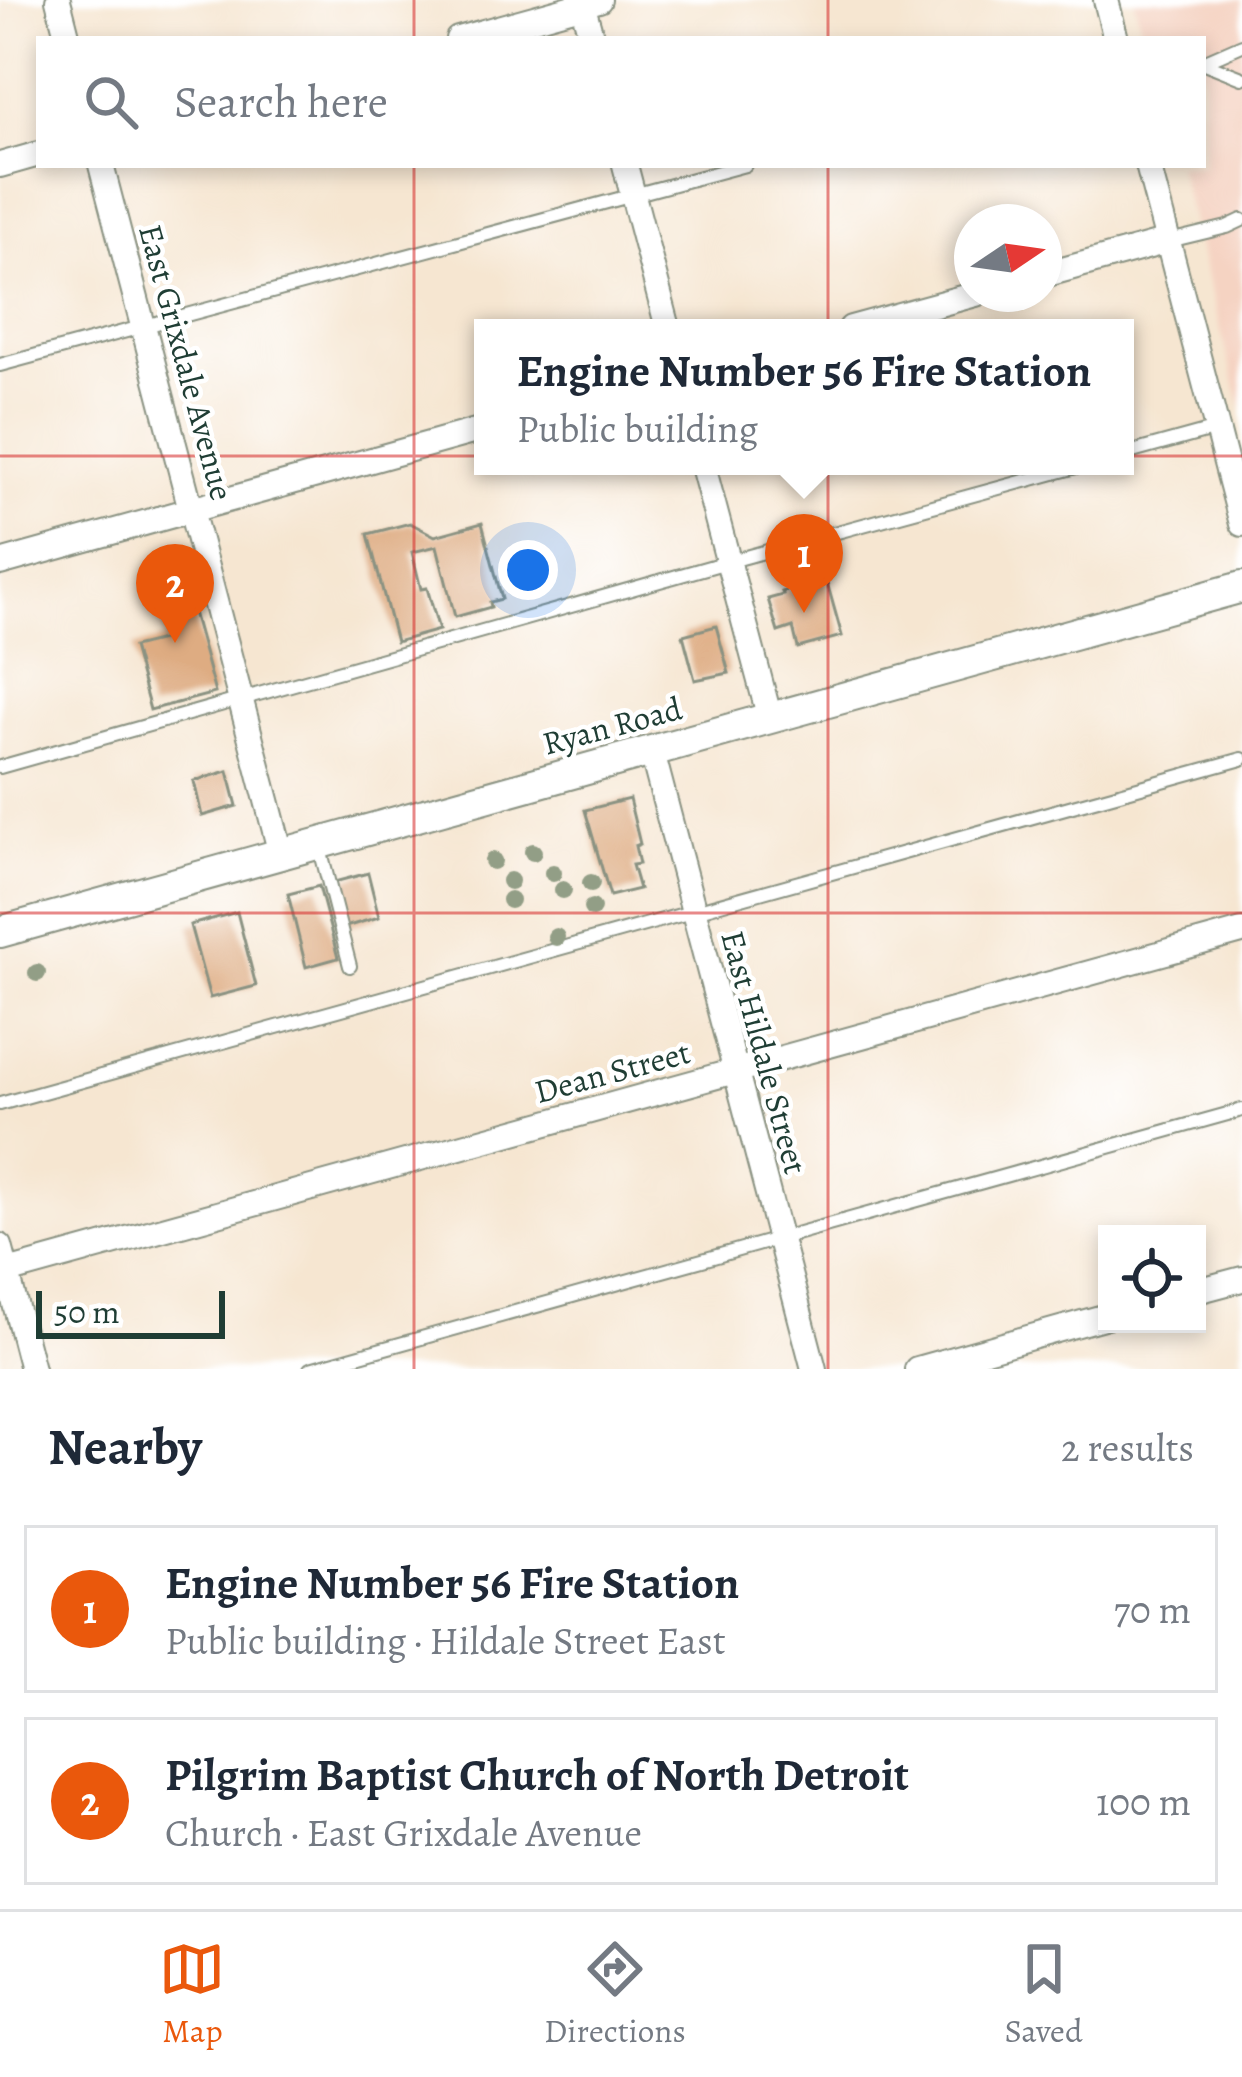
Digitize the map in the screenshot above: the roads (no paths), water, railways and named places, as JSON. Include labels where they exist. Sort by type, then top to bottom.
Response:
[{"type":"street","points":[[58,0],[67,36]]},
{"type":"street","points":[[1106,0],[1115,36]]},
{"type":"street","points":[[469,36],[588,2],[592,36]]},
{"type":"street","points":[[0,165],[36,155]]},
{"type":"street","name":"East Grixdale Avenue","points":[[102,168],[281,854]]},
{"type":"street","points":[[626,168],[666,319]]},
{"type":"street","points":[[1149,168],[1242,524]]},
{"type":"street","points":[[1062,270],[1168,241]]},
{"type":"street","points":[[884,319],[954,300]]},
{"type":"street","points":[[0,562],[474,432]]},
{"type":"street","points":[[705,475],[770,719]]},
{"type":"street","name":"Ryan Road","points":[[0,932],[1242,587]]},
{"type":"street","name":"East Hildale Street","points":[[652,752],[814,1369]]},
{"type":"street","name":"Dean Street","points":[[3,1273],[1242,931]]},
{"type":"street","points":[[0,1246],[3,1273],[32,1369]]},
{"type":"street","points":[[1206,1289],[1242,1279]]},
{"type":"street","points":[[917,1369],[1098,1319]]},
{"type":"lane","points":[[1206,61],[1242,45]]},
{"type":"lane","points":[[1206,63],[1242,78]]},
{"type":"lane","points":[[0,365],[734,168]]},
{"type":"lane","points":[[1168,241],[1242,220]]},
{"type":"lane","points":[[1134,452],[1217,429]]},
{"type":"lane","points":[[0,766],[1047,475]]},
{"type":"lane","points":[[0,1105],[1242,759]]},
{"type":"lane","points":[[318,844],[350,966]]},
{"type":"lane","points":[[310,1369],[1242,1110]]},
{"type":"place","name":"Engine Number 56 Fire Station","points":[[804,613]]},
{"type":"place","name":"Pilgrim Baptist Church of North Detroit","points":[[175,643]]}]
